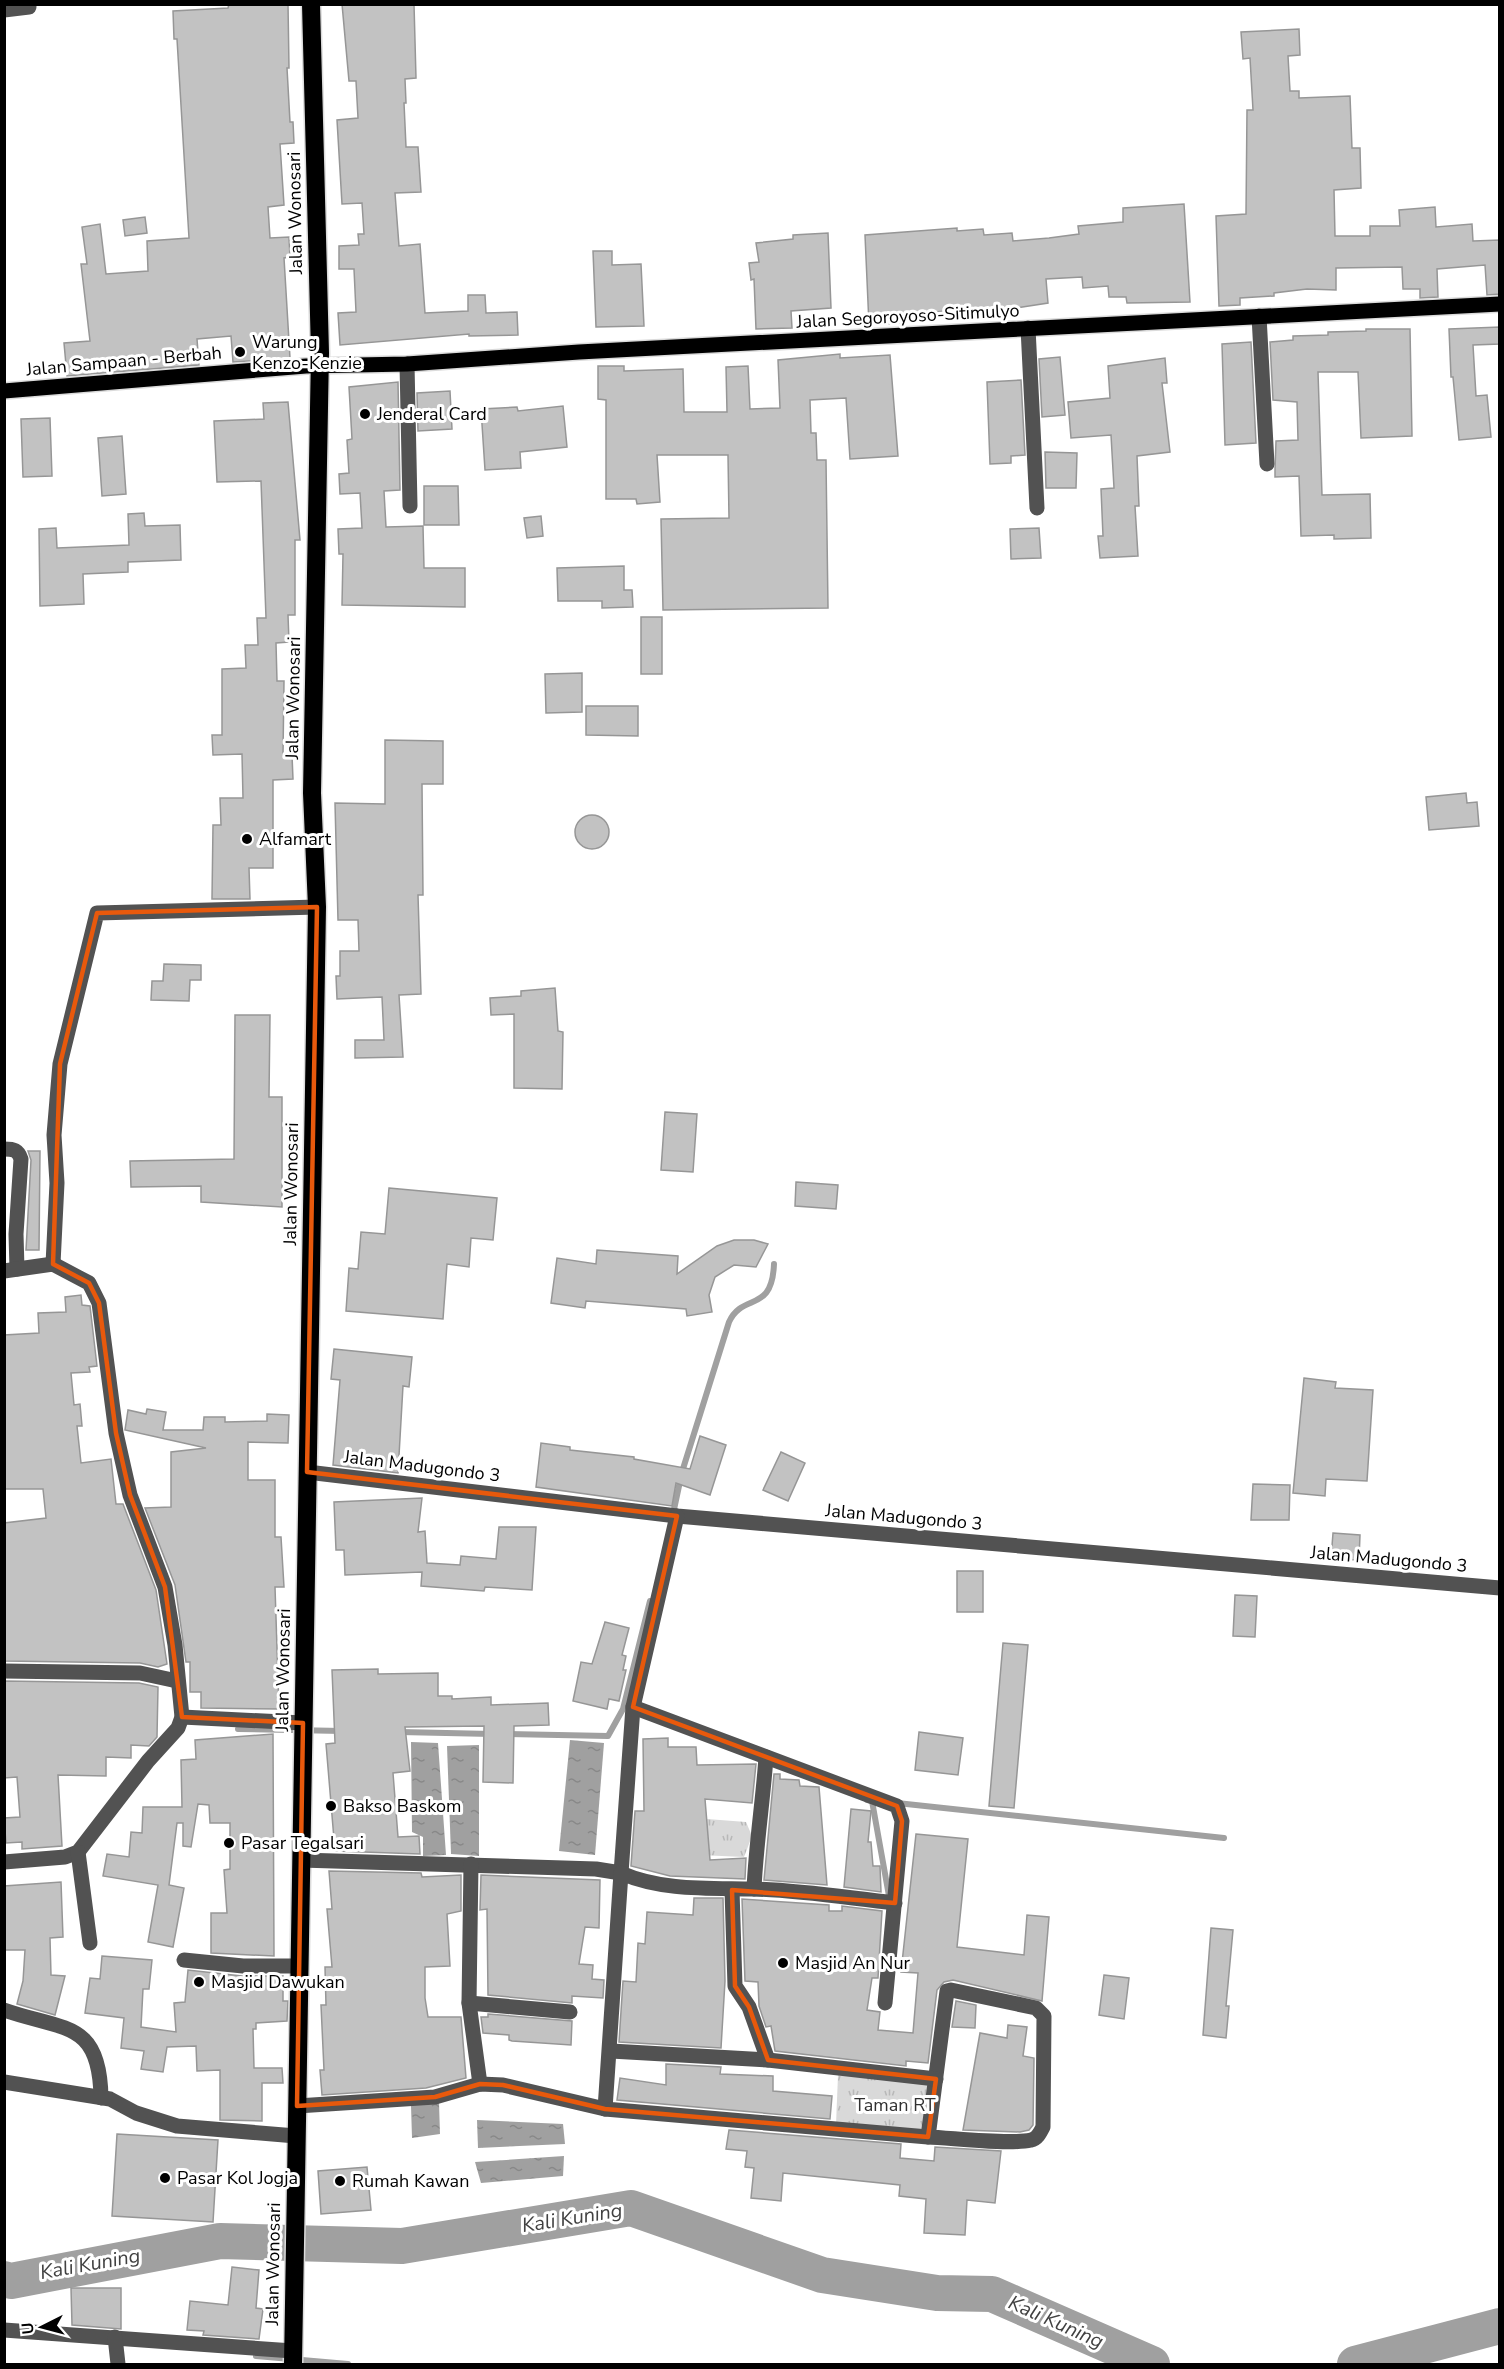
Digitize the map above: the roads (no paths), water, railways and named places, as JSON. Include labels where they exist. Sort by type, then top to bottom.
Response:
[{"type":"highway","name":"Jalan Wonosari","points":[[293,2357],[317,908],[312,793],[319,365],[311,4]]},
{"type":"main road","name":"Jalan Segoroyoso-Sitimulyo","points":[[319,365],[407,364],[1028,328],[1500,304]]},
{"type":"main road","name":"Jalan Sampaan - Berbah","points":[[4,391],[319,365]]},
{"type":"street","points":[[4,10],[29,7]]},
{"type":"street","points":[[1259,316],[1267,464]]},
{"type":"street","points":[[1028,328],[1037,508]]},
{"type":"street","points":[[407,364],[410,506]]},
{"type":"street","points":[[52,1264],[57,1183],[54,1135],[60,1064],[97,913],[317,908]]},
{"type":"street","points":[[4,1149],[13,1149],[19,1153],[21,1159],[11,1270],[52,1264],[89,1283],[99,1303],[116,1433],[130,1495],[165,1587],[175,1645],[182,1717],[178,1728],[148,1761],[78,1852],[65,1857],[4,1862]]},
{"type":"street","name":"Jalan Madugondo 3","points":[[307,1472],[676,1516],[1500,1588]]},
{"type":"street","points":[[605,2109],[611,2051],[632,1711],[676,1516]]},
{"type":"street","points":[[4,1671],[140,1673],[177,1681]]},
{"type":"street","points":[[632,1711],[766,1757],[897,1806],[902,1821],[885,2003]]},
{"type":"street","points":[[182,1717],[303,1729]]},
{"type":"street","points":[[753,1889],[766,1757]]},
{"type":"street","points":[[78,1852],[90,1942]]},
{"type":"street","points":[[301,1860],[596,1869],[621,1873],[652,1884],[732,1890],[753,1889],[895,1903]]},
{"type":"street","points":[[471,1864],[469,2003],[480,2084]]},
{"type":"street","points":[[732,1890],[735,1986],[749,2007],[768,2060]]},
{"type":"street","points":[[184,1960],[243,1966],[299,1966]]},
{"type":"street","points":[[297,2106],[435,2097],[480,2084],[503,2085],[605,2109],[928,2137],[1032,2140],[1038,2137],[1043,2127],[1044,2016],[1041,2012],[1036,2008],[947,1991],[928,2137]]},
{"type":"street","points":[[469,2003],[570,2012]]},
{"type":"street","points":[[4,2010],[48,2023],[85,2038],[99,2061],[101,2098]]},
{"type":"street","points":[[611,2051],[768,2060],[936,2079]]},
{"type":"street","points":[[4,2082],[110,2099],[136,2113],[177,2126],[297,2136]]},
{"type":"street","points":[[4,2331],[293,2357]]},
{"type":"street","points":[[115,2342],[118,2364]]},
{"type":"water","points":[[570,1740],[604,1743],[595,1855],[559,1851]]},
{"type":"water","points":[[411,1742],[438,1743],[446,1855],[423,1856],[423,1837],[412,1832]]},
{"type":"water","points":[[479,1745],[479,1856],[451,1854],[447,1746]]},
{"type":"water","points":[[439,2103],[440,2134],[412,2138],[411,2105]]},
{"type":"water","points":[[477,2120],[563,2124],[565,2144],[478,2148]]},
{"type":"water","points":[[564,2156],[563,2176],[481,2183],[475,2162]]},
{"type":"waterway","points":[[673,1514],[682,1472],[729,1322],[742,1307],[756,1301],[768,1290],[774,1264]]},
{"type":"waterway","points":[[508,1734],[608,1736],[623,1709],[650,1601]]},
{"type":"waterway","points":[[238,1729],[342,1731]]},
{"type":"waterway","points":[[400,1732],[492,1734]]},
{"type":"waterway","points":[[867,1800],[872,1801],[889,1896]]},
{"type":"waterway","points":[[897,1803],[1224,1838]]},
{"type":"waterway","name":"Kali Kuning","points":[[4,2279],[11,2281],[220,2241],[402,2246],[631,2208],[822,2275],[937,2293],[992,2294],[1152,2364]]},
{"type":"waterway","name":"Kali Kuning","points":[[1355,2364],[1500,2326]]},
{"type":"waterway","points":[[256,2356],[348,2364]]},
{"type":"place","name":"Warung Kenzo-Kenzie","points":[[240,352]]},
{"type":"place","name":"Jenderal Card","points":[[365,414]]},
{"type":"place","name":"Alfamart","points":[[247,839]]},
{"type":"place","name":"Bakso Baskom","points":[[331,1806]]},
{"type":"place","name":"Pasar Tegalsari","points":[[229,1843]]},
{"type":"place","name":"Masjid An Nur","points":[[783,1963]]},
{"type":"place","name":"Masjid Dawukan","points":[[199,1982]]},
{"type":"place","name":"Pasar Kol Jogja","points":[[165,2178]]},
{"type":"place","name":"Rumah Kawan","points":[[340,2181]]},
{"type":"park label","name":"Taman RT","points":[[895,2105]]}]
